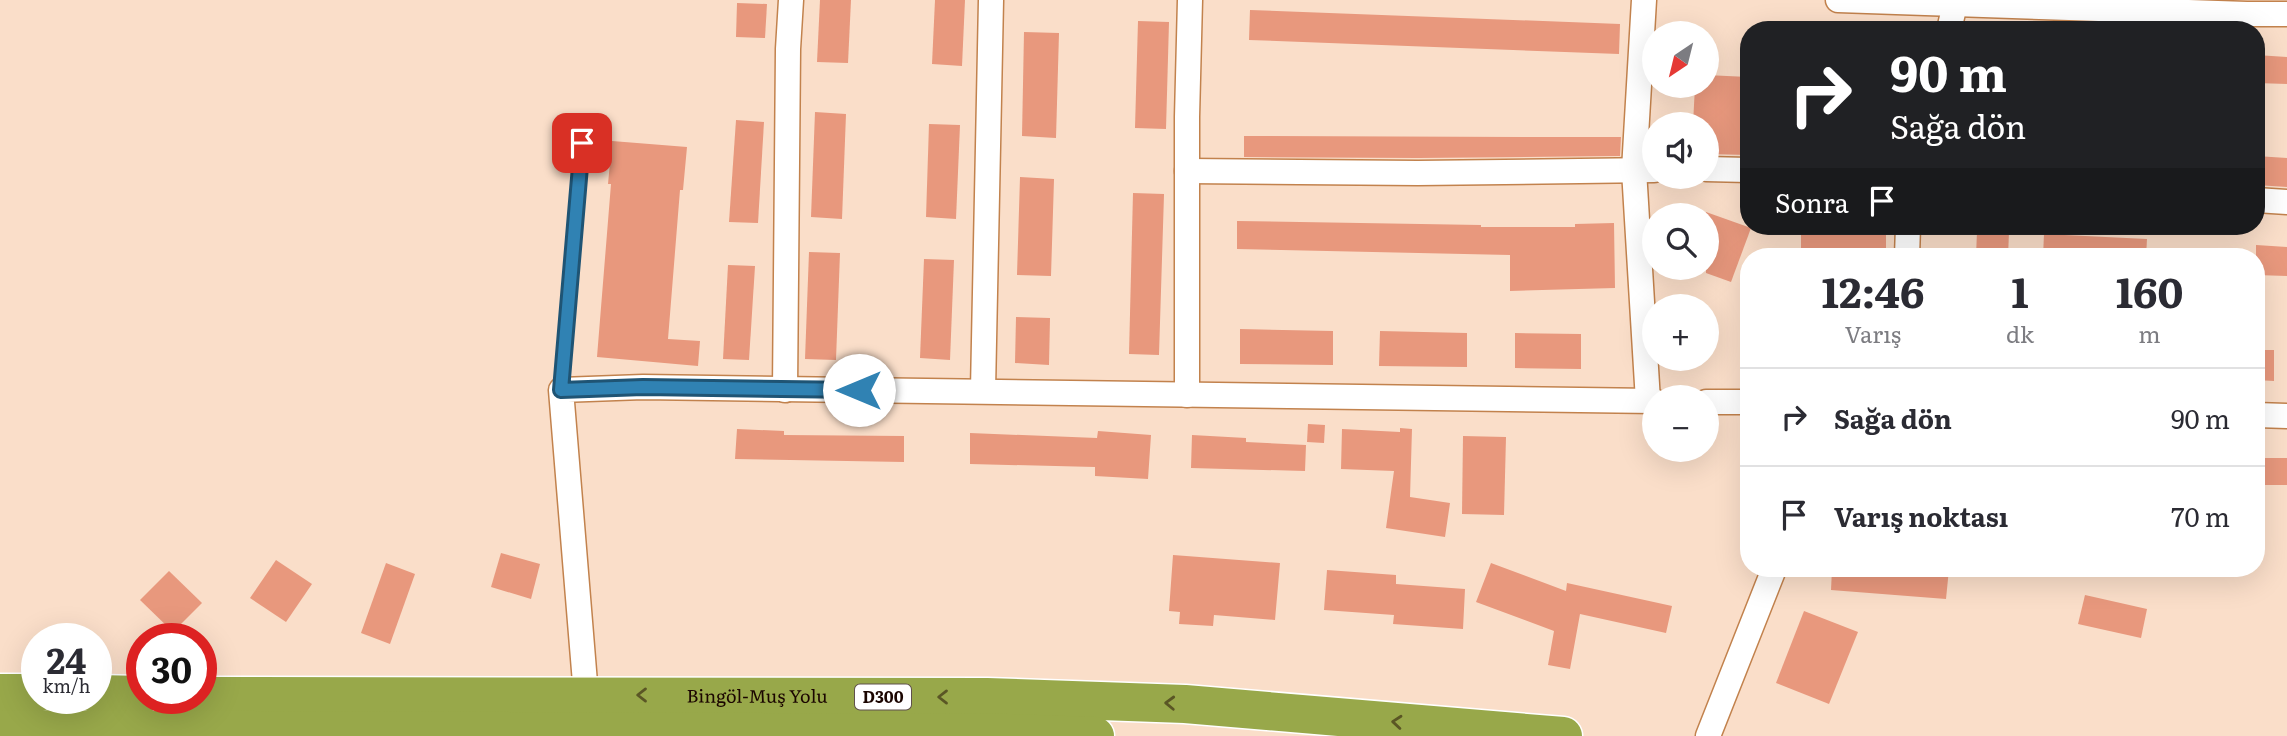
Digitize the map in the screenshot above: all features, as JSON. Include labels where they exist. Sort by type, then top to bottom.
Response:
[{"type":"highway","points":[[0,693],[21,693]]},
{"type":"highway","name":"Bingöl-Muş Yolu","points":[[217,696],[987,697],[1172,704],[1563,736]]},
{"type":"highway","name":"Bingöl-Muş Yolu","points":[[0,729],[451,734],[995,733],[1095,736]]},
{"type":"street","points":[[785,390],[790,0]]},
{"type":"street","points":[[984,390],[991,0]]},
{"type":"street","points":[[1187,394],[1187,171],[1191,0]]},
{"type":"street","points":[[1644,0],[1644,112]]},
{"type":"street","points":[[1838,0],[1955,4],[2158,5],[2247,14],[2287,13]]},
{"type":"street","points":[[1951,21],[1955,4]]},
{"type":"street","points":[[1719,169],[1740,170]]},
{"type":"street","points":[[1187,171],[1418,173],[1642,170]]},
{"type":"street","points":[[1645,189],[1651,385]]},
{"type":"street","points":[[2265,201],[2287,202]]},
{"type":"street","points":[[586,695],[561,390],[643,387],[984,390],[1642,401]]},
{"type":"street","points":[[1719,401],[1740,402]]},
{"type":"street","points":[[2265,415],[2287,416]]},
{"type":"street","points":[[1707,736],[1771,577]]},
{"type":"lane","points":[[561,390],[582,143]]},
{"type":"building","points":[[820,0],[851,0],[848,63],[817,62]]},
{"type":"building","points":[[935,0],[965,0],[962,66],[932,64]]},
{"type":"building","points":[[737,3],[767,4],[765,38],[736,37]]},
{"type":"building","points":[[1250,10],[1620,24],[1619,54],[1249,40]]},
{"type":"building","points":[[1138,21],[1169,22],[1166,129],[1135,128]]},
{"type":"building","points":[[1024,32],[1059,33],[1056,138],[1022,136]]},
{"type":"building","points":[[2265,56],[2287,57],[2287,84],[2265,83]]},
{"type":"building","points":[[1719,76],[1740,77],[1740,155],[1719,154],[1719,112],[1694,112],[1694,98],[1719,98]]},
{"type":"building","points":[[815,112],[846,114],[842,219],[811,217]]},
{"type":"building","points":[[736,120],[764,122],[758,223],[729,222]]},
{"type":"building","points":[[929,124],[960,125],[956,219],[926,217]]},
{"type":"building","points":[[1244,136],[1621,137],[1620,156],[1418,158],[1244,157]]},
{"type":"building","points":[[612,141],[687,147],[683,190],[680,190],[668,339],[700,341],[698,366],[597,357]]},
{"type":"building","points":[[2265,157],[2287,158],[2287,187],[2265,186]]},
{"type":"building","points":[[1020,177],[1054,179],[1051,276],[1017,275]]},
{"type":"building","points":[[1133,193],[1164,194],[1159,355],[1129,354]]},
{"type":"building","points":[[1719,217],[1740,224],[1740,235],[1748,235],[1744,248],[1740,248],[1740,258],[1731,282],[1719,278]]},
{"type":"building","points":[[1237,221],[1481,227],[1575,227],[1575,224],[1614,223],[1615,288],[1510,291],[1510,255],[1237,249]]},
{"type":"building","points":[[1801,235],[1886,235],[1886,248],[1801,248]]},
{"type":"building","points":[[1977,235],[2009,235],[2008,248],[1976,248]]},
{"type":"building","points":[[2044,235],[2147,239],[2146,248],[2043,248]]},
{"type":"building","points":[[2256,245],[2287,247],[2287,276],[2265,275],[2265,248],[2256,248]]},
{"type":"building","points":[[809,252],[840,253],[836,360],[805,359]]},
{"type":"building","points":[[924,259],[954,260],[950,360],[920,358]]},
{"type":"building","points":[[728,265],[755,266],[749,360],[723,359]]},
{"type":"building","points":[[1016,317],[1050,318],[1049,365],[1015,363]]},
{"type":"building","points":[[1240,329],[1333,331],[1333,365],[1240,364]]},
{"type":"building","points":[[1380,331],[1467,333],[1467,367],[1379,366]]},
{"type":"building","points":[[1515,333],[1581,334],[1581,369],[1515,368]]},
{"type":"building","points":[[2265,350],[2274,350],[2274,381],[2265,380]]},
{"type":"building","points":[[1308,424],[1325,425],[1324,443],[1307,442]]},
{"type":"building","points":[[1400,428],[1412,429],[1410,497],[1450,503],[1445,537],[1386,528],[1394,471],[1341,469],[1342,429],[1400,432]]},
{"type":"building","points":[[737,429],[784,431],[784,435],[904,436],[904,462],[735,459]]},
{"type":"building","points":[[1098,431],[1151,435],[1148,479],[1095,476],[1095,467],[970,464],[970,433],[1097,438]]},
{"type":"building","points":[[1192,435],[1246,438],[1246,442],[1306,445],[1305,471],[1191,468]]},
{"type":"building","points":[[1463,436],[1506,437],[1504,515],[1462,514]]},
{"type":"building","points":[[2265,458],[2287,458],[2287,485],[2265,485]]},
{"type":"building","points":[[501,553],[540,564],[531,599],[491,587]]},
{"type":"building","points":[[1173,555],[1280,563],[1275,620],[1214,615],[1213,626],[1179,624],[1180,612],[1169,611]]},
{"type":"building","points":[[276,560],[312,584],[286,622],[250,598]]},
{"type":"building","points":[[386,563],[415,574],[390,644],[361,633]]},
{"type":"building","points":[[1491,563],[1566,591],[1567,583],[1672,606],[1666,633],[1580,614],[1570,669],[1548,665],[1554,631],[1476,602]]},
{"type":"building","points":[[1327,570],[1396,575],[1396,584],[1465,589],[1463,629],[1393,624],[1394,615],[1324,610]]},
{"type":"building","points":[[169,571],[202,603],[182,623],[164,623],[140,600]]},
{"type":"building","points":[[1832,577],[1948,577],[1946,599],[1831,590]]},
{"type":"building","points":[[2085,595],[2147,609],[2141,638],[2078,624]]},
{"type":"building","points":[[1804,611],[1858,632],[1829,704],[1776,683]]},
{"type":"route","points":[[582,143],[561,390],[643,387],[859,390]]}]
